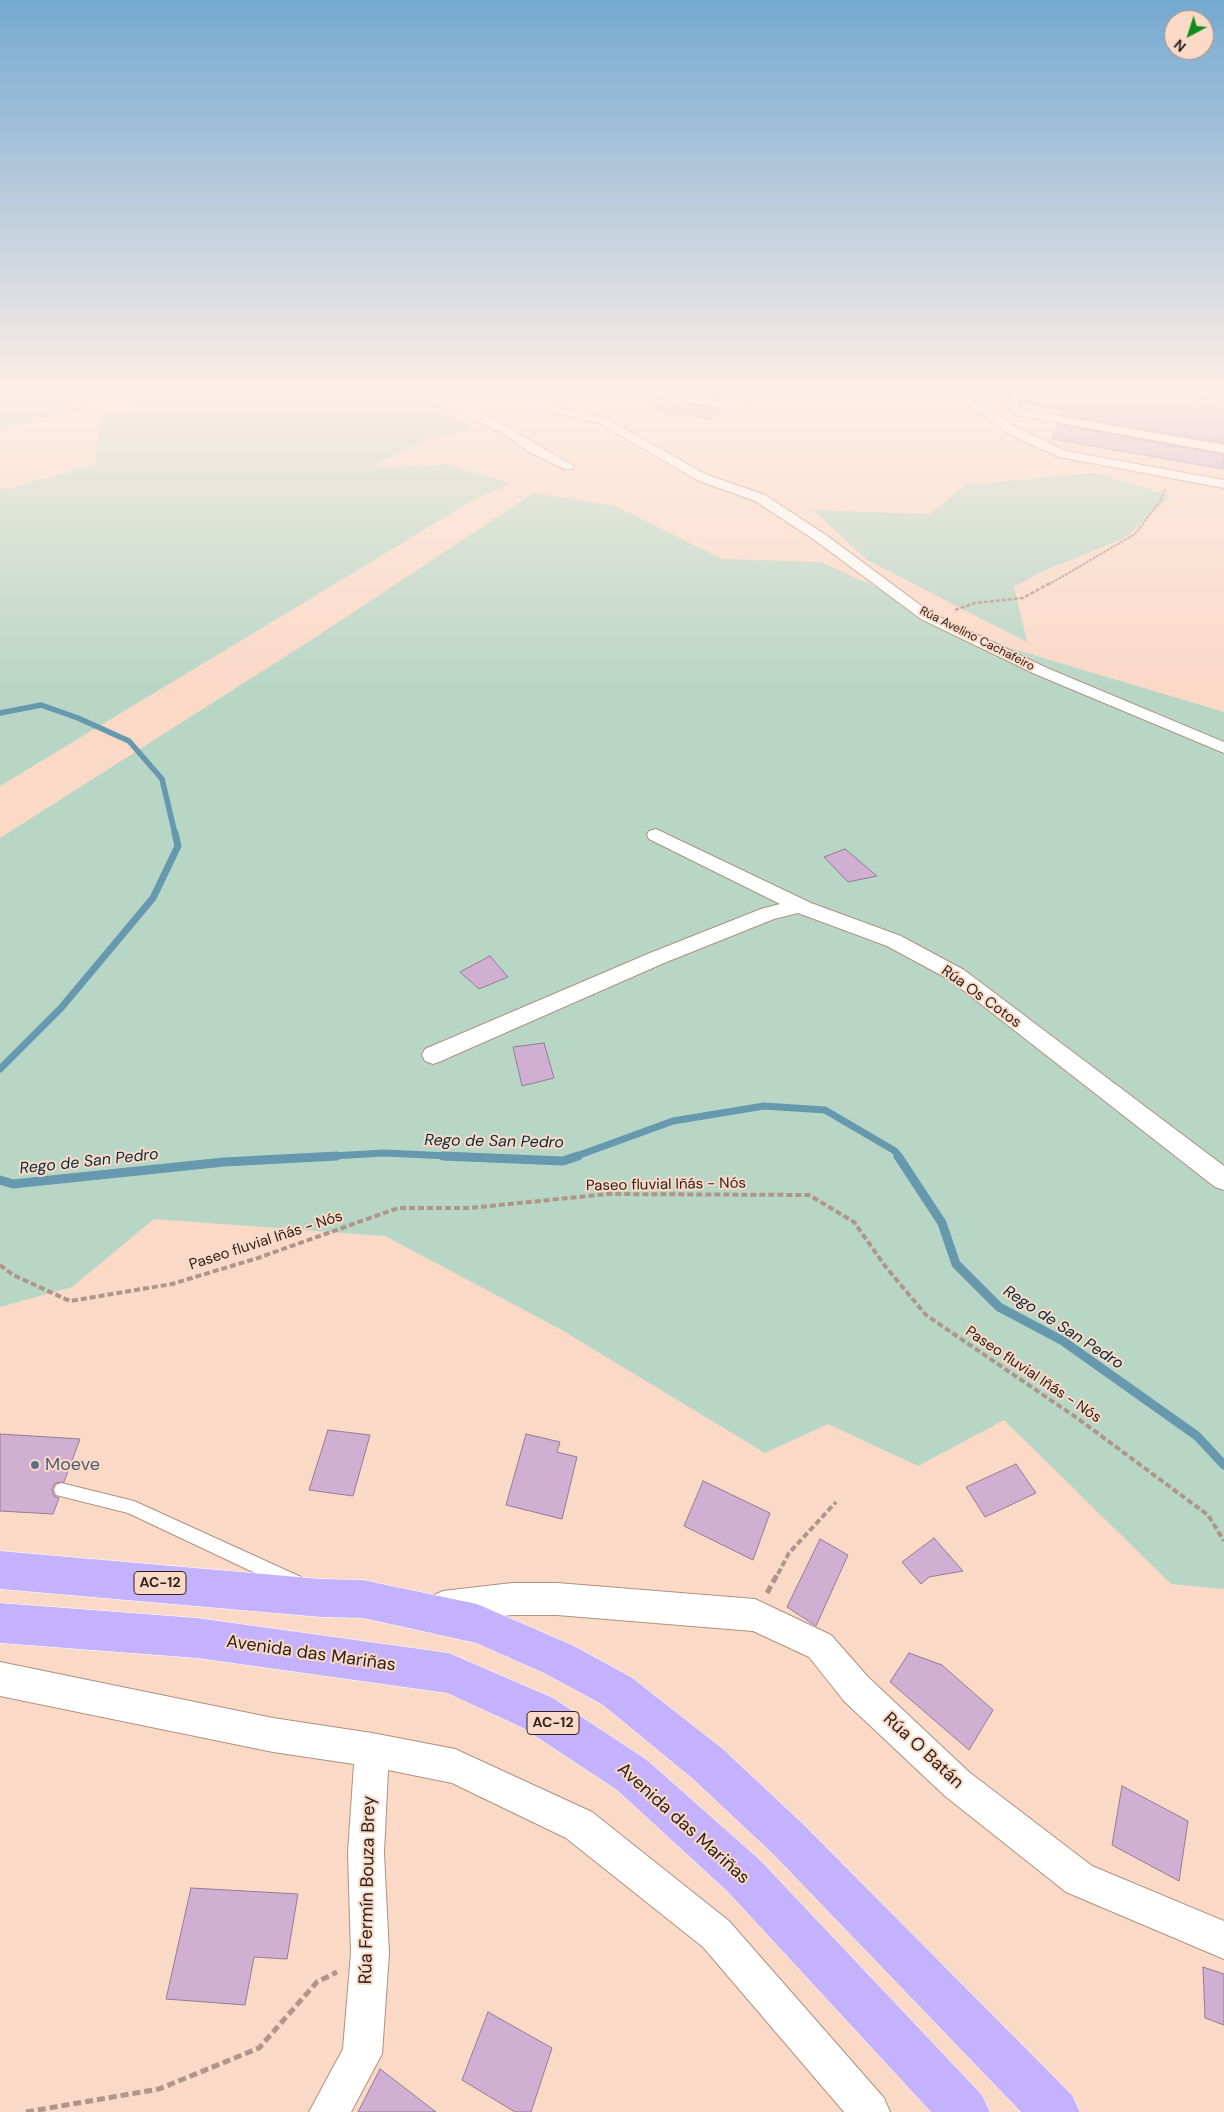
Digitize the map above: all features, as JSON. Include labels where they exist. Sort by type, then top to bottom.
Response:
[{"type":"highway","name":"AC-12","points":[[0,1570],[321,1598],[363,1599],[476,1624],[558,1659],[624,1697],[708,1764],[788,1839],[1055,2112]]},
{"type":"highway","name":"Avenida das Mariñas","points":[[0,1623],[197,1638],[449,1673],[538,1713],[632,1775],[744,1876],[964,2112]]},
{"type":"street","name":"Rúa Avelino Cachafeiro","points":[[737,490],[760,498],[821,538],[926,616],[1041,671],[1224,748]]},
{"type":"street","name":"Rúa Os Cotos","points":[[656,835],[800,906],[894,941],[957,975],[1224,1180]]},
{"type":"street","points":[[434,1055],[657,958],[768,914],[800,906]]},
{"type":"street","points":[[418,1610],[512,1599],[557,1599],[690,1608],[755,1615]]},
{"type":"street","name":"Rúa O Batán","points":[[755,1615],[820,1646],[856,1689],[957,1784],[1079,1879],[1224,1940]]},
{"type":"street","points":[[0,1679],[273,1734],[455,1766],[579,1825],[716,1934],[870,2112]]},
{"type":"street","name":"Rúa Fermín Bouza Brey","points":[[329,2112],[362,2054],[370,1953],[366,1852],[372,1750]]},
{"type":"lane","points":[[61,1490],[129,1506],[279,1574],[321,1598]]},
{"type":"path","points":[[934,620],[975,603],[1023,598],[1090,562],[1135,534],[1161,500],[1165,490]]},
{"type":"path","name":"Paseo fluvial Iñás - Nós","points":[[0,1265],[13,1274],[70,1301],[172,1284],[258,1258],[398,1208],[470,1208],[608,1194],[809,1195],[854,1222],[885,1266],[926,1316],[1077,1418],[1208,1515],[1224,1541]]},
{"type":"path","points":[[755,1615],[789,1553],[836,1502]]},
{"type":"path","points":[[26,2112],[159,2089],[259,2048],[317,1982],[370,1953]]},
{"type":"green space","points":[[0,490],[496,490],[477,498],[0,786]]},
{"type":"green space","points":[[959,490],[1150,490],[1171,496],[1125,538],[1041,572],[1014,587],[1027,642],[867,560],[813,510],[930,514]]},
{"type":"green space","points":[[533,493],[616,506],[722,559],[821,562],[1010,648],[1224,712],[1224,1589],[1171,1584],[1004,1420],[918,1466],[828,1424],[765,1453],[560,1329],[385,1236],[154,1219],[72,1287],[0,1307],[0,838],[316,637]]},
{"type":"building","points":[[845,849],[877,876],[848,882],[824,857]]},
{"type":"building","points":[[490,956],[508,977],[479,989],[460,972]]},
{"type":"building","points":[[544,1043],[554,1078],[522,1086],[513,1047]]},
{"type":"building","points":[[328,1430],[370,1435],[353,1496],[309,1490]]},
{"type":"building","name":"Moeve","points":[[0,1434],[80,1439],[64,1482],[55,1483],[52,1489],[54,1496],[59,1498],[53,1514],[0,1511]]},
{"type":"building","points":[[526,1434],[560,1442],[557,1452],[577,1457],[562,1519],[506,1505]]},
{"type":"building","points":[[1016,1464],[1036,1493],[985,1517],[966,1487]]},
{"type":"building","points":[[703,1481],[770,1513],[753,1560],[684,1526]]},
{"type":"building","points":[[934,1538],[963,1571],[929,1577],[921,1584],[902,1562]]},
{"type":"building","points":[[820,1539],[848,1555],[816,1626],[787,1607]]},
{"type":"building","points":[[909,1653],[942,1665],[993,1710],[969,1750],[890,1682]]},
{"type":"building","points":[[1122,1786],[1188,1821],[1179,1881],[1112,1845]]},
{"type":"building","points":[[191,1888],[298,1894],[287,1959],[254,1957],[245,2005],[166,1999]]},
{"type":"building","points":[[1203,1967],[1224,1974],[1224,2025],[1205,2018]]},
{"type":"building","points":[[488,2012],[552,2048],[531,2112],[515,2112],[462,2080]]},
{"type":"building","points":[[380,2069],[436,2112],[358,2112]]},
{"type":"waterway","name":"Rego de San Pedro","points":[[0,713],[41,705],[78,718],[129,741],[162,779],[175,834]]},
{"type":"waterway","name":"Rego de San Pedro","points":[[0,1069],[61,1008],[153,898],[178,846],[175,833]]},
{"type":"waterway","name":"Rego de San Pedro","points":[[574,1157],[673,1121],[764,1106],[825,1110],[895,1151],[899,1157]]},
{"type":"waterway","name":"Rego de San Pedro","points":[[315,1157],[384,1153],[471,1157]]},
{"type":"waterway","name":"Rego de San Pedro","points":[[0,1180],[13,1184],[224,1162],[337,1156]]},
{"type":"waterway","name":"Rego de San Pedro","points":[[443,1156],[563,1161],[578,1156]]},
{"type":"waterway","name":"Rego de San Pedro","points":[[898,1156],[942,1223],[956,1264],[999,1307],[1063,1341],[1197,1436],[1224,1465]]},
{"type":"place","name":"Moeve","points":[[35,1465]]}]
